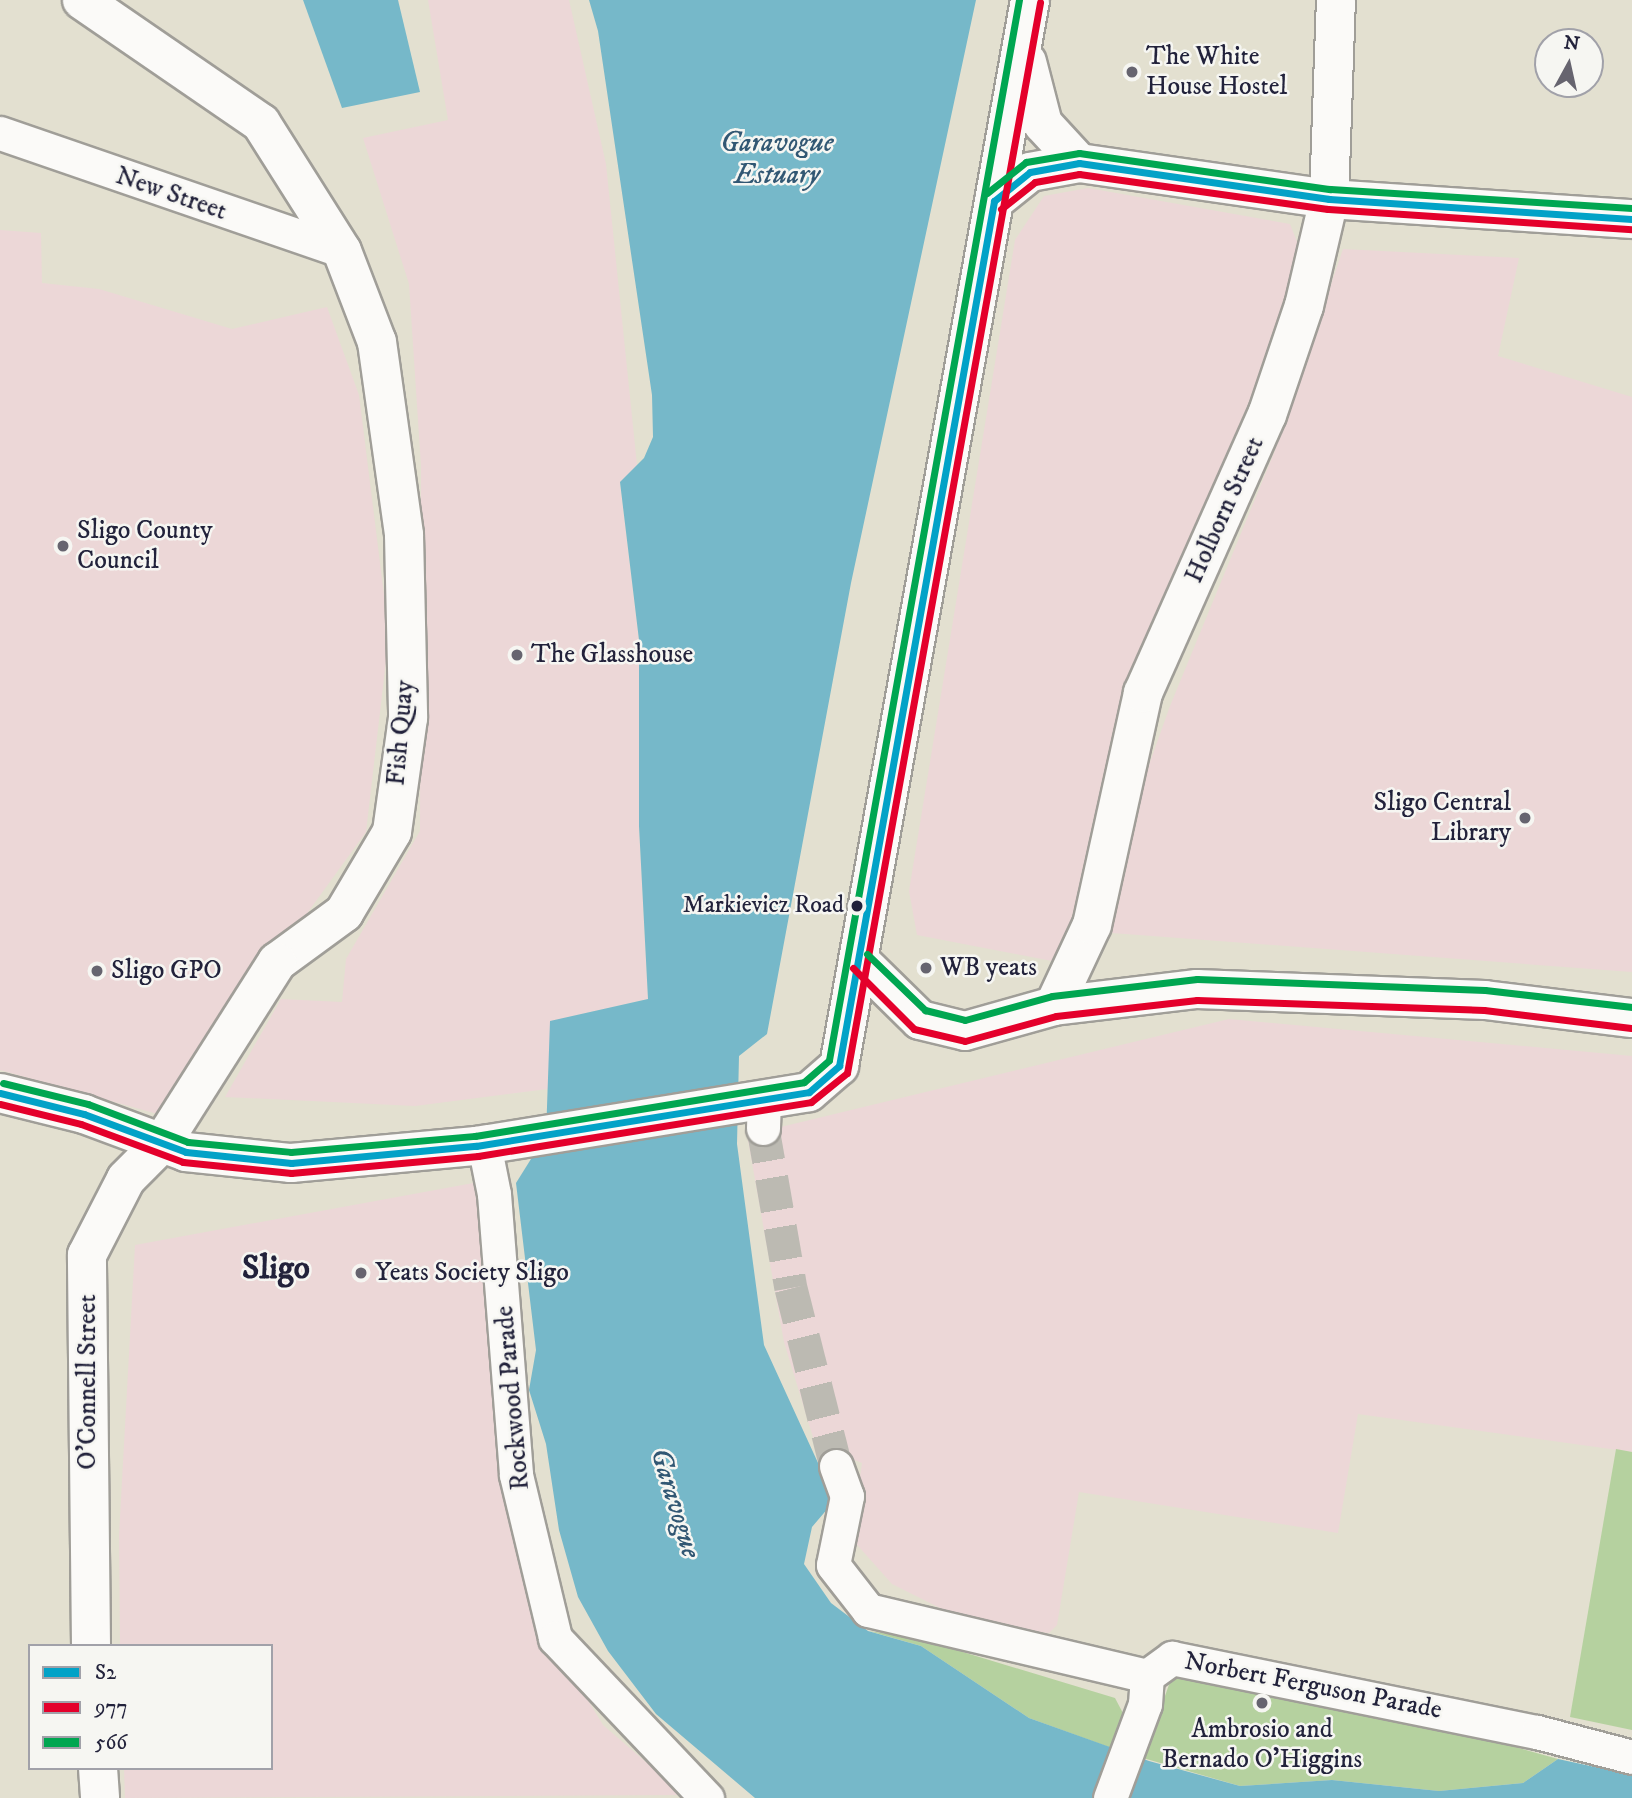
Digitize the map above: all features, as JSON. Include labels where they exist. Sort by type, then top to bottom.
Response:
[{"type":"street","points":[[0,1093],[84,1114],[186,1152],[291,1163],[494,1143],[756,1110],[809,1091],[839,1066],[850,1020],[994,201],[1024,53],[1030,0]]},
{"type":"street","name":"Holborn Street","points":[[1054,1006],[1091,925],[1143,693],[1267,415],[1304,306],[1329,199],[1336,0]]},
{"type":"street","name":"Fish Quay","points":[[99,5],[261,123],[342,251],[377,342],[404,535],[408,718],[391,832],[344,913],[277,962],[162,1143]]},
{"type":"street","points":[[1024,53],[1043,124],[1079,163]]},
{"type":"street","name":"New Street","points":[[0,133],[342,251]]},
{"type":"street","points":[[994,201],[1030,173],[1079,163],[1329,199],[1632,219]]},
{"type":"street","points":[[860,961],[920,1020],[965,1031],[1054,1006],[1197,989],[1485,1000],[1632,1018]]},
{"type":"street","name":"O'Connell Street","points":[[91,1644],[87,1255],[126,1179],[162,1143]]},
{"type":"street","name":"Rockwood Parade","points":[[494,1143],[494,1194],[516,1475],[555,1638],[703,1797]]},
{"type":"street","name":"Norbert Ferguson Parade","points":[[836,1466],[847,1496],[833,1565],[869,1610],[1146,1690],[1172,1658],[1537,1732],[1632,1758]]},
{"type":"street","points":[[1110,1798],[1146,1690]]},
{"type":"street","points":[[98,1770],[100,1798]]},
{"type":"shaded area","points":[[428,0],[569,0],[606,164],[637,465],[620,483],[639,640],[639,826],[648,999],[551,1021],[548,1089],[415,1106],[225,1097],[281,999],[342,1002],[346,959],[420,831],[421,466],[409,284],[363,138],[448,120]]},
{"type":"shaded area","points":[[1088,188],[1290,224],[1301,252],[1242,445],[1123,691],[1062,963],[917,935],[909,891],[1015,240],[1044,196]]},
{"type":"shaded area","points":[[0,230],[41,233],[42,283],[99,289],[232,329],[327,307],[359,395],[389,635],[366,832],[161,1115],[0,1070]]},
{"type":"shaded area","points":[[1343,249],[1519,258],[1498,356],[1632,397],[1632,972],[1112,933],[1117,855],[1170,706],[1274,453]]},
{"type":"shaded area","points":[[1229,1019],[1632,1056],[1632,1452],[1358,1414],[1338,1533],[1079,1492],[1057,1625],[1049,1633],[974,1625],[892,1584],[851,1538],[862,1463],[815,1444],[784,1342],[747,1135]]},
{"type":"shaded area","points":[[479,1182],[535,1613],[603,1725],[684,1795],[125,1798],[124,1770],[273,1770],[273,1644],[120,1644],[119,1535],[135,1245]]},
{"type":"green space","points":[[1616,1449],[1632,1452],[1632,1730],[1570,1717]]},
{"type":"green space","points":[[869,1631],[920,1639],[1115,1698],[1125,1717],[1117,1750],[1029,1718],[921,1646]]},
{"type":"green space","points":[[1188,1672],[1448,1728],[1558,1759],[1523,1783],[1439,1791],[1332,1780],[1240,1786],[1143,1758],[1171,1679]]},
{"type":"water","points":[[303,0],[398,0],[420,92],[342,108]]},
{"type":"water","points":[[589,0],[976,0],[851,583],[767,1034],[739,1056],[737,1144],[764,1345],[835,1500],[812,1527],[804,1564],[831,1603],[868,1631],[921,1646],[1029,1718],[1149,1761],[1240,1786],[1332,1780],[1439,1791],[1523,1783],[1558,1759],[1632,1775],[1632,1798],[755,1798],[656,1714],[608,1651],[578,1597],[559,1530],[546,1444],[529,1390],[536,1350],[516,1183],[546,1135],[550,1021],[648,999],[639,826],[639,640],[620,482],[644,458],[653,437],[652,395],[598,31]]},
{"type":"tunnel","points":[[763,1128],[791,1288],[836,1466]]},
{"type":"transit line","name":"566","points":[[3,1083],[88,1104],[188,1142],[291,1152],[475,1136],[804,1082],[829,1060],[1019,0]]},
{"type":"transit line","name":"977","points":[[0,1104],[81,1124],[183,1162],[291,1173],[478,1156],[811,1102],[847,1073],[1040,2]]},
{"type":"transit line","name":"566","points":[[987,193],[1026,162],[1079,153],[1330,189],[1632,208]]},
{"type":"transit line","name":"S2","points":[[994,201],[1030,172],[1079,163],[1329,199],[1632,219]]},
{"type":"transit line","name":"977","points":[[1001,209],[1035,182],[1079,174],[1328,209],[1631,229]]},
{"type":"transit line","name":"S2","points":[[0,1093],[84,1114],[186,1152],[291,1163],[476,1146],[809,1092],[839,1066],[994,201]]},
{"type":"transit line","name":"566","points":[[867,954],[925,1010],[965,1020],[1052,996],[1197,979],[1485,990],[1632,1007]]},
{"type":"transit line","name":"977","points":[[853,968],[914,1029],[965,1041],[1056,1016],[1197,1000],[1484,1010],[1631,1028]]},
{"type":"place","name":"The White House Hostel","points":[[1132,72]]},
{"type":"place","name":"Sligo County Council","points":[[63,546]]},
{"type":"place","name":"The Glasshouse","points":[[517,655]]},
{"type":"place","name":"Sligo Central Library","points":[[1525,818]]},
{"type":"place","name":"Markievicz Road","points":[[857,906]]},
{"type":"place","name":"WB yeats","points":[[926,968]]},
{"type":"place","name":"Sligo GPO","points":[[97,971]]},
{"type":"place","name":"Yeats Society Sligo","points":[[361,1273]]},
{"type":"place","name":"Ambrosio and Bernado O'Higgins","points":[[1262,1703]]},
{"type":"district","name":"Sligo","points":[[276,1269]]},
{"type":"water label","name":"Garavogue Estuary","points":[[777,159]]},
{"type":"water label","name":"Garavogue","points":[[675,1503]]}]
